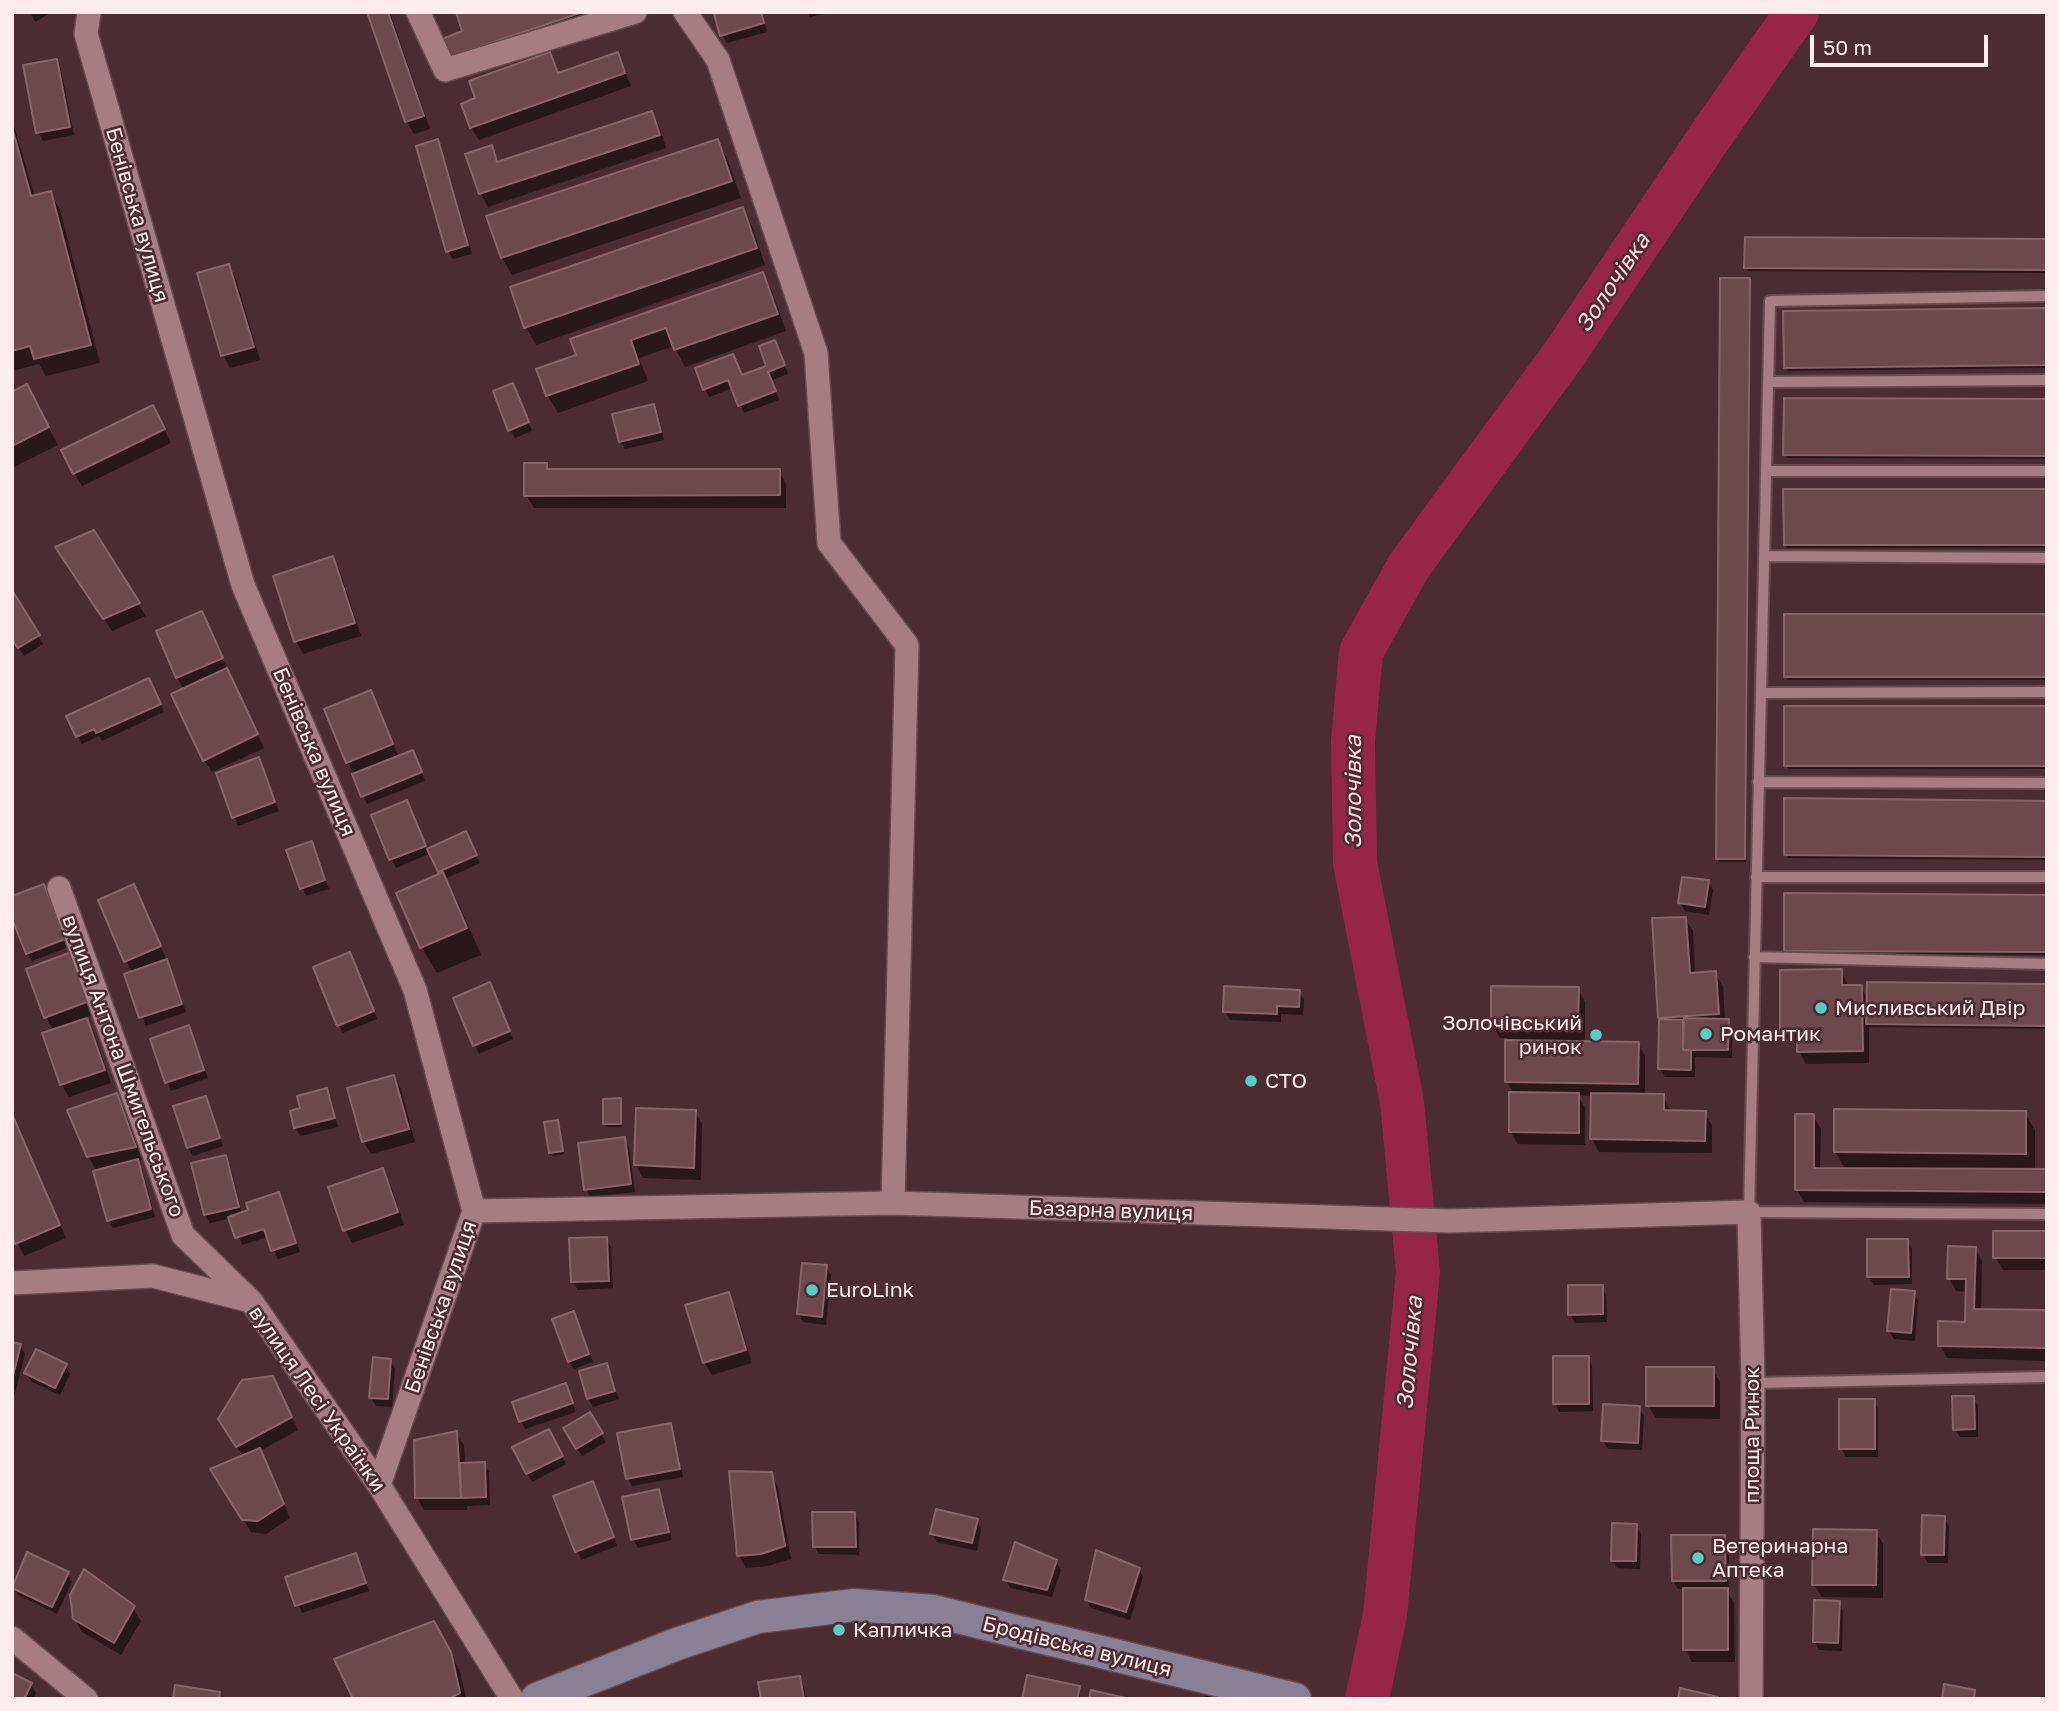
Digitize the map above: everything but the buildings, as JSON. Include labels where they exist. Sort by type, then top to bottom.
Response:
[{"type":"street","name":"Бенівська вулиця","points":[[89,12],[86,34],[243,585],[415,990],[474,1211],[379,1485]]},
{"type":"street","points":[[418,12],[445,70],[635,12]]},
{"type":"street","points":[[685,12],[718,60],[816,353],[830,542],[907,645],[893,1203]]},
{"type":"street","name":"вулиця Антона Шмигельського","points":[[59,888],[183,1235],[251,1301]]},
{"type":"street","name":"Базарна вулиця","points":[[474,1211],[893,1203],[1450,1221],[1749,1212]]},
{"type":"street","name":"площа Ринок","points":[[1749,1212],[1753,1383],[1751,1699]]},
{"type":"street","name":"вулиця Лесі Українки","points":[[12,1283],[153,1276],[251,1301],[379,1485],[512,1699]]},
{"type":"street","name":"Бродівська вулиця","points":[[537,1699],[677,1644],[758,1617],[854,1605],[933,1612],[1282,1698]]},
{"type":"street","points":[[12,1638],[86,1699]]},
{"type":"lane","points":[[2047,296],[1770,301],[1749,1212],[2047,1214]]},
{"type":"lane","points":[[1768,382],[2047,380]]},
{"type":"lane","points":[[1766,471],[2047,471]]},
{"type":"lane","points":[[1764,556],[2047,558]]},
{"type":"lane","points":[[1761,693],[2047,692]]},
{"type":"lane","points":[[1758,782],[2047,783]]},
{"type":"lane","points":[[1756,877],[2047,877]]},
{"type":"lane","points":[[1754,957],[2047,964]]},
{"type":"lane","points":[[1753,1383],[2047,1377]]},
{"type":"waterway","name":"Золочівка","points":[[1367,1699],[1385,1615],[1418,1272],[1402,1102],[1355,863],[1353,741],[1361,652],[1409,566],[1565,353],[1797,12]]},
{"type":"place","name":"Мисливський Двір","points":[[1821,1008]]},
{"type":"place","name":"Романтик","points":[[1706,1034]]},
{"type":"place","name":"Золочівський ринок","points":[[1596,1035]]},
{"type":"place","name":"СТО","points":[[1251,1081]]},
{"type":"place","name":"EuroLink","points":[[812,1290]]},
{"type":"place","name":"Ветеринарна Аптека","points":[[1698,1558]]},
{"type":"place","name":"Капличка","points":[[839,1630]]}]
